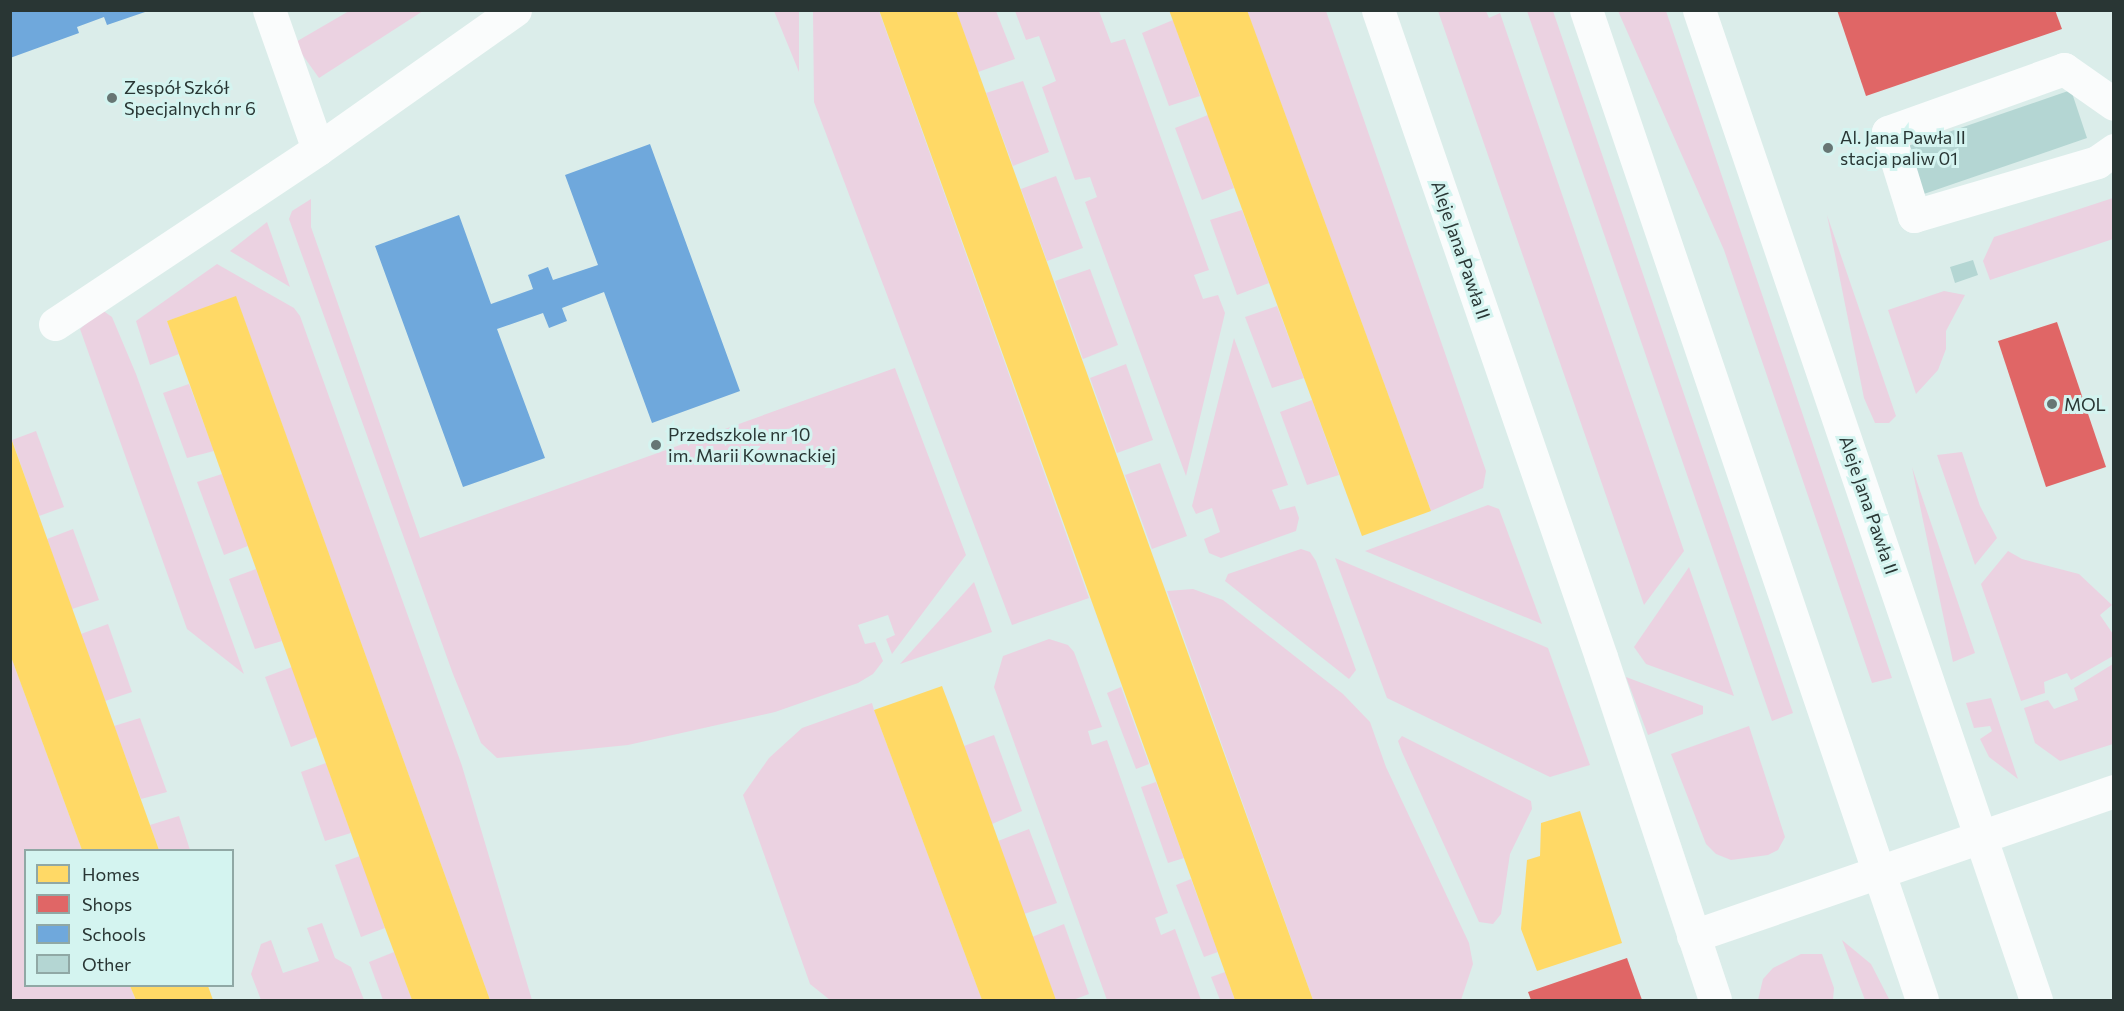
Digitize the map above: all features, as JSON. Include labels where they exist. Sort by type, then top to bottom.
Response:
[{"type":"main road","points":[[269,10],[318,149]]},
{"type":"main road","points":[[55,324],[318,149],[515,10]]},
{"type":"main road","name":"Aleje Jana Pawła II","points":[[1378,10],[1601,657],[1715,1000]]},
{"type":"main road","points":[[1586,10],[1922,1000]]},
{"type":"main road","name":"Aleje Jana Pawła II","points":[[1699,10],[2036,1000]]},
{"type":"main road","points":[[2114,104],[2064,69],[1888,132],[1914,216],[2097,162],[2114,150]]},
{"type":"main road","points":[[1693,936],[1980,835],[2114,791]]},
{"type":"shaded area","points":[[349,11],[423,11],[319,78],[294,43]]},
{"type":"shaded area","points":[[774,11],[799,11],[799,72]]},
{"type":"shaded area","points":[[813,11],[879,11],[1089,598],[1012,625],[814,102]]},
{"type":"shaded area","points":[[956,11],[996,11],[1015,59],[978,72]]},
{"type":"shaded area","points":[[1015,11],[1099,11],[1111,43],[1125,39],[1209,270],[1194,275],[1203,299],[1218,295],[1225,313],[1186,476],[1085,202],[1097,197],[1090,177],[1075,180],[1042,87],[1056,81],[1039,36],[1026,40]]},
{"type":"shaded area","points":[[1247,11],[1326,11],[1486,471],[1483,488],[1431,511]]},
{"type":"shaded area","points":[[1438,11],[1486,11],[1489,18],[1500,13],[1684,551],[1644,605]]},
{"type":"shaded area","points":[[1527,11],[1553,11],[1793,713],[1772,721]]},
{"type":"shaded area","points":[[1618,11],[1666,11],[1892,678],[1872,683],[1724,250]]},
{"type":"shaded area","points":[[1173,20],[1200,96],[1169,106],[1142,33]]},
{"type":"shaded area","points":[[1023,81],[1049,152],[1013,166],[986,93]]},
{"type":"shaded area","points":[[1208,115],[1234,188],[1202,200],[1175,128]]},
{"type":"shaded area","points":[[1056,176],[1083,248],[1047,261],[1021,189]]},
{"type":"shaded area","points":[[2113,198],[2113,239],[1990,280],[1983,261],[1994,237]]},
{"type":"shaded area","points":[[311,199],[311,227],[420,538],[895,368],[966,555],[892,654],[886,639],[895,635],[888,615],[858,625],[865,644],[875,642],[883,661],[873,674],[858,683],[775,712],[628,745],[497,758],[481,743],[453,674],[289,219],[292,211]]},
{"type":"shaded area","points":[[1242,210],[1269,283],[1237,295],[1210,220]]},
{"type":"shaded area","points":[[1827,215],[1896,416],[1889,423],[1875,423],[1864,398]]},
{"type":"shaded area","points":[[267,222],[290,287],[230,251]]},
{"type":"shaded area","points":[[217,264],[294,308],[300,316],[462,766],[532,1000],[490,1000],[236,297],[167,321],[179,354],[150,365],[136,321]]},
{"type":"shaded area","points":[[1090,269],[1118,345],[1083,359],[1055,281]]},
{"type":"shaded area","points":[[1944,291],[1965,295],[1946,331],[1946,349],[1938,370],[1916,394],[1888,310]]},
{"type":"shaded area","points":[[1277,306],[1304,378],[1272,388],[1245,317]]},
{"type":"shaded area","points":[[102,310],[112,317],[136,374],[244,674],[187,629],[80,329]]},
{"type":"shaded area","points":[[1234,338],[1288,485],[1272,490],[1280,510],[1295,506],[1299,518],[1296,531],[1221,558],[1209,553],[1204,539],[1220,532],[1212,508],[1196,514],[1192,506]]},
{"type":"shaded area","points":[[1126,364],[1153,440],[1117,453],[1090,378]]},
{"type":"shaded area","points":[[189,384],[214,451],[187,458],[163,393]]},
{"type":"shaded area","points":[[1312,400],[1339,475],[1307,485],[1280,412]]},
{"type":"shaded area","points":[[36,431],[64,507],[39,516],[12,440]]},
{"type":"shaded area","points":[[1962,452],[1980,506],[1997,538],[1975,565],[1937,455]]},
{"type":"shaded area","points":[[1160,463],[1187,536],[1152,549],[1125,475]]},
{"type":"shaded area","points":[[1912,467],[1975,653],[1953,662],[1916,487]]},
{"type":"shaded area","points":[[222,474],[248,546],[224,555],[197,482]]},
{"type":"shaded area","points":[[1488,505],[1499,509],[1542,624],[1365,551]]},
{"type":"shaded area","points":[[73,529],[99,600],[72,609],[47,539]]},
{"type":"shaded area","points":[[1301,549],[1310,552],[1316,561],[1356,670],[1349,679],[1225,581],[1228,574]]},
{"type":"shaded area","points":[[2008,551],[2022,559],[2079,574],[2112,605],[2100,615],[2113,634],[2113,656],[2071,680],[2067,673],[2044,682],[2045,693],[2021,701],[1981,584]]},
{"type":"shaded area","points":[[1335,558],[1548,648],[1590,765],[1550,777],[1387,698]]},
{"type":"shaded area","points":[[1689,567],[1734,696],[1646,664],[1634,647]]},
{"type":"shaded area","points":[[256,569],[282,641],[255,649],[229,579]]},
{"type":"shaded area","points":[[974,582],[992,632],[900,664]]},
{"type":"shaded area","points":[[1193,589],[1223,600],[1343,694],[1370,722],[1386,767],[1469,943],[1473,964],[1461,1000],[1313,1000],[1167,591]]},
{"type":"shaded area","points":[[108,624],[132,692],[105,701],[81,634]]},
{"type":"shaded area","points":[[1049,639],[1068,645],[1074,652],[1102,727],[1088,731],[1092,745],[1107,740],[1168,913],[1155,918],[1161,935],[1175,929],[1201,1000],[1107,1000],[994,687],[1003,656]]},
{"type":"shaded area","points":[[10,654],[82,849],[24,849],[24,987],[130,987],[136,1000],[11,1000]]},
{"type":"shaded area","points":[[2113,664],[2113,744],[2060,761],[2035,743],[2024,708],[2048,700],[2054,709],[2078,700],[2074,688]]},
{"type":"shaded area","points":[[292,667],[317,737],[291,747],[265,677]]},
{"type":"shaded area","points":[[1626,677],[1703,706],[1703,714],[1648,735]]},
{"type":"shaded area","points":[[1121,687],[1149,764],[1136,769],[1107,693]]},
{"type":"shaded area","points":[[1991,698],[2018,779],[1989,757],[1980,739],[1992,731],[1990,726],[1974,728],[1966,703]]},
{"type":"shaded area","points":[[872,703],[982,1000],[830,1000],[810,984],[743,795],[769,758],[802,728]]},
{"type":"shaded area","points":[[140,718],[167,792],[141,799],[114,726]]},
{"type":"shaded area","points":[[1749,726],[1785,837],[1778,850],[1768,855],[1731,860],[1716,854],[1706,844],[1671,754]]},
{"type":"shaded area","points":[[994,735],[1022,811],[992,824],[964,746]]},
{"type":"shaded area","points":[[1402,736],[1531,801],[1532,809],[1510,854],[1501,914],[1493,924],[1479,922],[1402,752],[1398,741]]},
{"type":"shaded area","points":[[326,763],[351,833],[325,841],[301,772]]},
{"type":"shaded area","points":[[1156,782],[1184,858],[1168,863],[1141,787]]},
{"type":"shaded area","points":[[179,816],[190,849],[159,849],[150,825]]},
{"type":"shaded area","points":[[1029,829],[1057,903],[1024,914],[998,841]]},
{"type":"shaded area","points":[[360,856],[385,928],[361,937],[335,865]]},
{"type":"shaded area","points":[[1191,879],[1218,952],[1204,957],[1176,885]]},
{"type":"shaded area","points":[[322,923],[335,958],[351,967],[364,1000],[261,1000],[251,974],[261,944],[271,940],[283,973],[319,961],[307,928]]},
{"type":"shaded area","points":[[1064,924],[1089,994],[1073,1000],[1056,1000],[1032,937]]},
{"type":"shaded area","points":[[1842,940],[1871,964],[1889,999],[1865,1000]]},
{"type":"shaded area","points":[[394,952],[412,1000],[383,1000],[369,962]]},
{"type":"shaded area","points":[[1801,954],[1822,954],[1834,988],[1833,1000],[1758,1000],[1763,979],[1773,968]]},
{"type":"shaded area","points":[[1225,972],[1235,1000],[1220,1000],[1211,977]]},
{"type":"building: Homes","points":[[879,10],[956,10],[1313,1000],[1235,1000]]},
{"type":"building: Homes","points":[[1169,10],[1247,10],[1431,511],[1362,536]]},
{"type":"building: Homes","points":[[236,296],[490,1000],[412,1000],[385,928],[167,321]]},
{"type":"building: Homes","points":[[11,438],[159,849],[82,849],[10,654]]},
{"type":"building: Homes","points":[[942,686],[1056,1000],[982,1000],[874,710]]},
{"type":"building: Homes","points":[[1580,811],[1622,943],[1537,971],[1521,929],[1527,860],[1540,856],[1541,823]]},
{"type":"building: Homes","points":[[130,987],[208,987],[213,1000],[136,1000]]},
{"type":"building: Shops","points":[[1837,10],[2055,10],[2062,29],[1866,96]]},
{"type":"building: Shops","name":"MOL","points":[[2057,322],[2106,467],[2046,487],[1998,341]]},
{"type":"building: Shops","points":[[1627,958],[1642,1000],[1531,1000],[1528,992]]},
{"type":"building: Schools","points":[[10,10],[148,11],[107,25],[104,17],[77,27],[79,33],[10,58]]},
{"type":"building: Schools","name":"Przedszkole nr 10 im. Marii Kownackiej","points":[[650,144],[740,391],[652,423],[604,292],[562,308],[567,321],[549,328],[543,313],[497,329],[545,458],[463,487],[375,246],[459,215],[491,304],[533,289],[528,275],[548,267],[553,280],[598,265],[565,175]]},
{"type":"building: Other","points":[[2071,90],[2087,138],[1918,196],[1902,148]]},
{"type":"building: Other","points":[[1973,260],[1978,275],[1955,283],[1950,267]]},
{"type":"place","name":"Zespół Szkół Specjalnych nr 6","points":[[112,98]]},
{"type":"place","name":"Al. Jana Pawła II stacja paliw 01","points":[[1828,148]]},
{"type":"place","name":"MOL","points":[[2052,404]]},
{"type":"place","name":"Przedszkole nr 10 im. Marii Kownackiej","points":[[656,445]]}]
